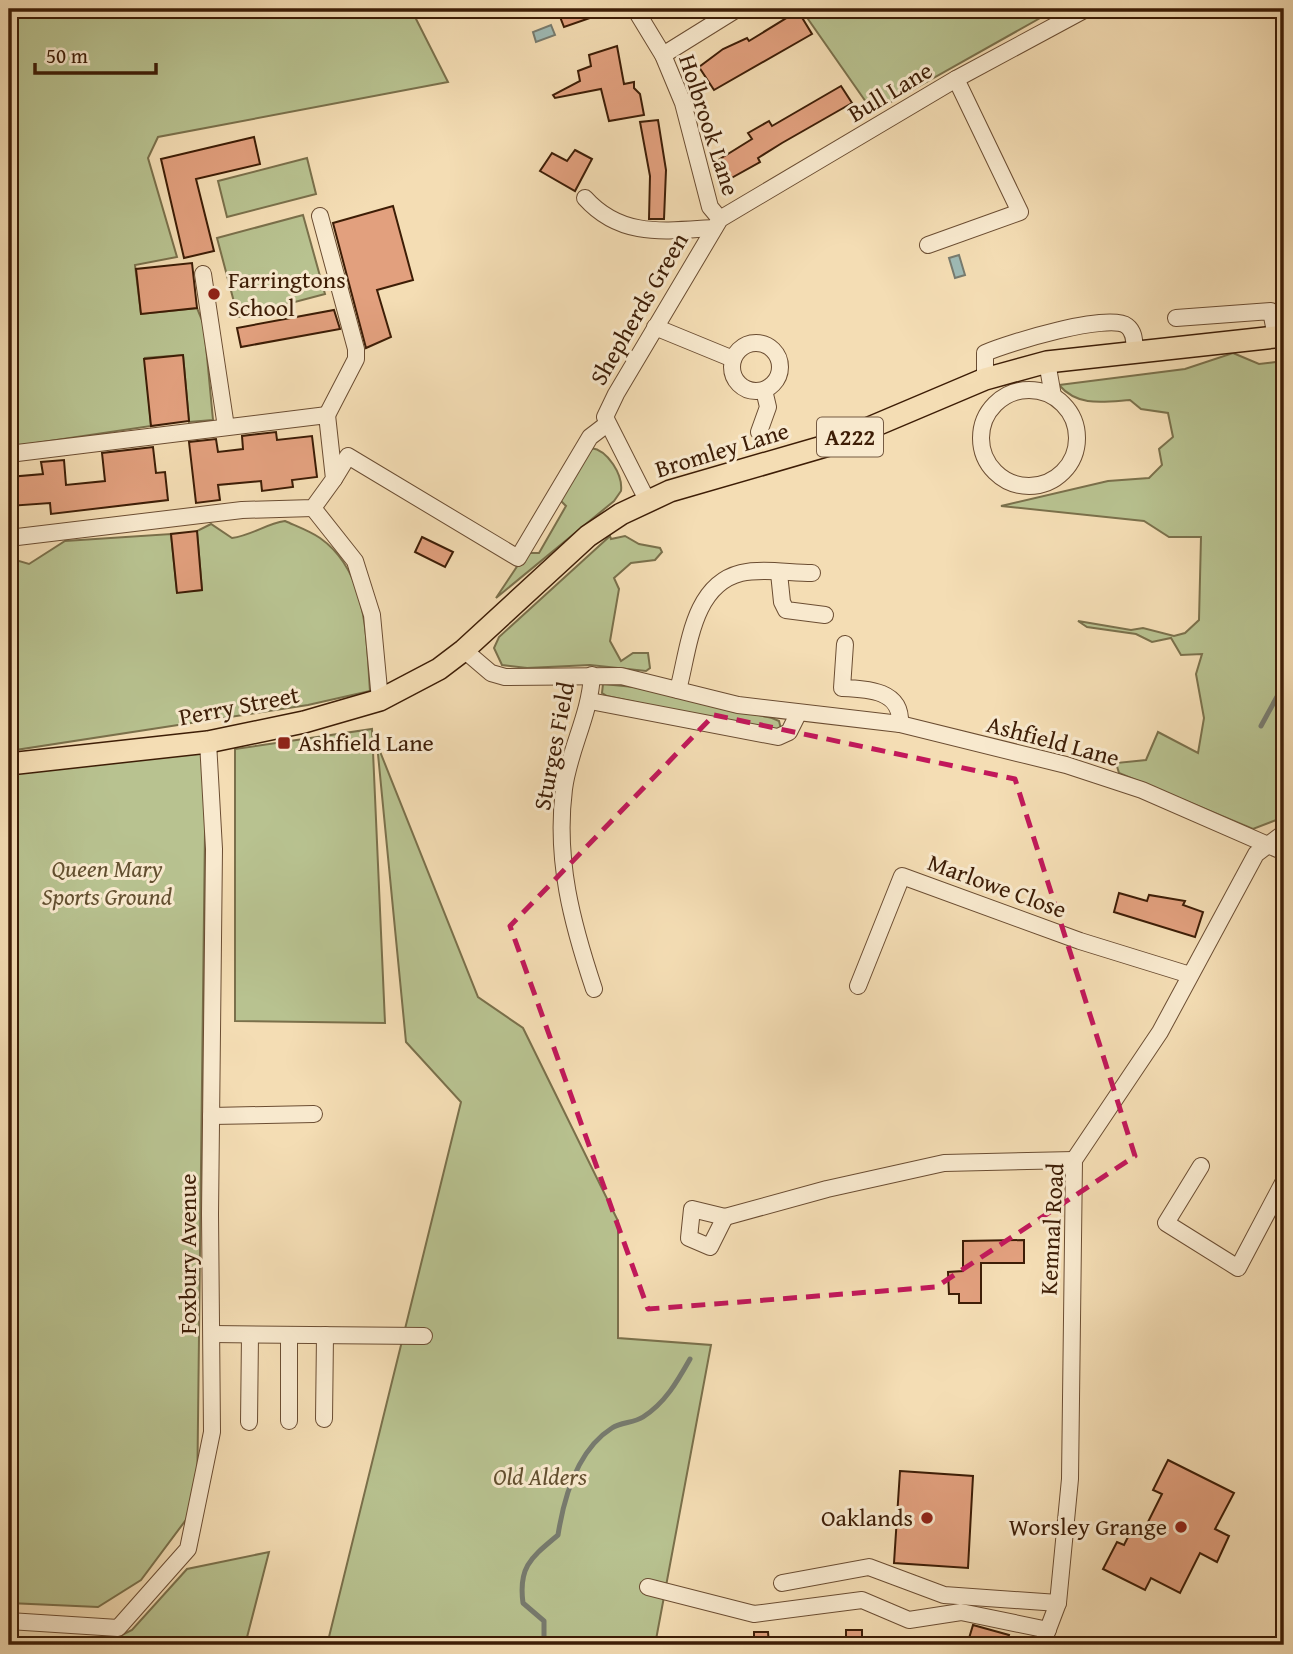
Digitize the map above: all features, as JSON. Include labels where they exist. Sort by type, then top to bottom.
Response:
[{"type":"main road","name":"Bromley Lane","points":[[464,650],[575,547],[602,526],[647,500],[695,483],[829,445],[985,379],[1047,362],[1280,336]]},
{"type":"main road","name":"Perry Street","points":[[9,764],[208,742],[304,722],[380,700],[439,669],[464,650]]},
{"type":"street","name":"Holbrook Lane","points":[[635,9],[663,55],[683,103],[710,207],[717,224]]},
{"type":"street","points":[[663,55],[737,9]]},
{"type":"street","name":"Bull Lane","points":[[717,224],[956,79],[1086,9]]},
{"type":"street","points":[[928,245],[1020,212],[956,79]]},
{"type":"street","points":[[585,198],[599,214],[640,230],[717,224]]},
{"type":"street","points":[[313,508],[334,479],[327,415],[356,359],[356,349],[320,216]]},
{"type":"street","name":"Shepherds Green","points":[[647,500],[607,424],[608,409],[717,224]]},
{"type":"street","points":[[203,274],[226,428]]},
{"type":"street","points":[[1176,318],[1271,311],[1280,336]]},
{"type":"street","points":[[985,379],[985,352],[1063,329],[1117,321],[1133,332],[1135,351]]},
{"type":"street","points":[[655,327],[733,359]]},
{"type":"street","points":[[749,344],[771,349],[780,368],[774,383],[764,390],[752,391],[738,383],[733,376],[733,359],[749,344]]},
{"type":"street","points":[[1047,362],[1053,396],[1066,406],[1074,420],[1078,436],[1075,453],[1068,467],[1056,479],[1040,485],[1024,486],[1008,482],[994,472],[983,453],[980,429],[986,415],[995,402],[1008,393],[1031,390],[1053,396]]},
{"type":"street","points":[[759,432],[768,407],[764,390]]},
{"type":"street","points":[[9,454],[327,415]]},
{"type":"street","name":"Shepherds Green","points":[[334,479],[348,456],[518,558],[590,436],[607,424]]},
{"type":"street","points":[[9,538],[242,510],[313,508]]},
{"type":"street","points":[[313,508],[355,561],[372,615],[380,700]]},
{"type":"street","points":[[678,690],[697,614],[721,582],[742,573],[811,573]]},
{"type":"street","points":[[779,573],[782,603],[786,610],[825,615]]},
{"type":"street","points":[[845,644],[842,688],[869,689],[888,697],[899,709],[900,724]]},
{"type":"street","name":"Ashfield Lane","points":[[464,650],[491,673],[505,677],[621,676],[738,705],[900,724],[1066,765],[1142,790],[1284,852]]},
{"type":"street","name":"Sturges Field","points":[[592,675],[590,701],[564,788],[561,832],[562,871],[575,931],[594,989]]},
{"type":"street","points":[[590,701],[778,737],[789,732],[798,714]]},
{"type":"street","name":"Foxbury Avenue","points":[[9,1621],[118,1628],[188,1549],[212,1432],[214,839],[208,742]]},
{"type":"street","name":"Kemnal Road","points":[[1045,1638],[1058,1603],[1070,1479],[1074,1160],[1160,1032],[1256,854],[1284,834]]},
{"type":"street","name":"Marlowe Close","points":[[858,986],[902,876],[1080,941],[1190,975]]},
{"type":"street","points":[[211,1116],[314,1114]]},
{"type":"street","points":[[724,1217],[827,1189],[944,1163],[1074,1160]]},
{"type":"street","points":[[1201,1166],[1166,1223],[1238,1268],[1284,1181]]},
{"type":"street","points":[[212,1334],[424,1336]]},
{"type":"street","points":[[249,1422],[250,1335]]},
{"type":"street","points":[[289,1335],[289,1421]]},
{"type":"street","points":[[324,1419],[325,1335]]},
{"type":"street","points":[[782,1583],[869,1567],[944,1595],[1058,1603]]},
{"type":"street","points":[[648,1587],[754,1614],[862,1600],[909,1620],[961,1612],[1045,1638]]},
{"type":"highlighted area","points":[[714,715],[1015,779],[1135,1156],[936,1287],[648,1309],[510,926]]},
{"type":"green space","points":[[9,9],[411,9],[448,82],[158,137],[148,158],[177,257],[135,265],[141,314],[197,308],[204,325],[213,420],[189,422],[183,355],[145,358],[151,426],[9,447]]},
{"type":"green space","points":[[801,9],[1037,9],[1042,17],[873,112]]},
{"type":"green space","points":[[307,158],[316,194],[227,217],[218,181]]},
{"type":"green space","points":[[303,215],[325,294],[238,317],[217,238]]},
{"type":"green space","points":[[1233,353],[1259,364],[1284,361],[1284,817],[1253,829],[1119,773],[1116,763],[1146,760],[1158,732],[1198,753],[1204,718],[1196,674],[1202,654],[1181,655],[1171,638],[1152,642],[1136,634],[1087,627],[1078,621],[1131,630],[1143,628],[1174,636],[1185,633],[1199,620],[1201,537],[1169,537],[1144,521],[1001,506],[1108,481],[1149,478],[1162,465],[1159,449],[1173,437],[1168,413],[1141,409],[1130,400],[1083,400],[1066,392],[1059,385],[1185,369]]},
{"type":"green space","points":[[591,448],[603,453],[613,464],[620,478],[621,491],[614,501],[496,598],[524,556],[528,553],[539,553],[566,506],[559,499]]},
{"type":"green space","points":[[285,521],[320,538],[336,552],[356,587],[365,628],[370,691],[308,705],[9,751],[9,558],[29,564],[65,541],[171,534],[177,592],[202,590],[197,531],[211,524],[232,538]]},
{"type":"green space","points":[[610,536],[611,539],[625,536],[639,544],[660,548],[662,552],[655,560],[631,563],[614,578],[619,589],[610,641],[621,661],[633,653],[648,653],[650,668],[646,671],[590,665],[527,668],[502,665],[494,648],[499,637]]},
{"type":"green space","points":[[603,684],[634,687],[772,718],[779,721],[781,729],[769,731],[607,696],[602,693]]},
{"type":"green space","points":[[372,729],[385,1023],[235,1021],[235,749]]},
{"type":"green space","name":"Old Alders","points":[[377,744],[478,997],[523,1028],[618,1221],[618,1338],[711,1345],[655,1645],[327,1645],[461,1102],[406,1042]]},
{"type":"green space","name":"Queen Mary Sports Ground","points":[[206,746],[197,1505],[141,1580],[98,1607],[9,1603],[9,774]]},
{"type":"green space","points":[[269,1552],[245,1645],[102,1645],[132,1630],[187,1569]]},
{"type":"water","points":[[551,25],[555,35],[536,42],[533,32]]},
{"type":"water","points":[[959,255],[965,275],[955,278],[949,258]]},
{"type":"building","points":[[557,9],[610,9],[610,11],[564,27]]},
{"type":"building","points":[[798,11],[812,34],[714,90],[699,67],[723,49],[747,38],[749,41]]},
{"type":"building","points":[[617,46],[624,84],[634,82],[634,88],[640,94],[644,115],[609,121],[601,89],[555,98],[553,95],[580,81],[578,71],[591,66],[589,55]]},
{"type":"building","points":[[841,86],[852,103],[782,143],[758,158],[760,162],[726,181],[715,162],[752,139],[748,133],[769,121],[772,126]]},
{"type":"building","points":[[658,120],[666,170],[664,219],[649,219],[650,176],[640,122]]},
{"type":"building","points":[[254,137],[260,164],[196,179],[214,251],[184,258],[161,159]]},
{"type":"building","points":[[575,150],[592,159],[575,191],[540,171],[552,153],[567,161]]},
{"type":"building","points":[[393,206],[413,280],[377,290],[391,337],[366,348],[333,223]]},
{"type":"building","points":[[192,263],[197,308],[141,314],[136,269]]},
{"type":"building","points":[[334,310],[340,329],[241,347],[237,328]]},
{"type":"building","points":[[183,355],[189,421],[151,426],[144,359]]},
{"type":"building","points":[[276,432],[277,440],[312,436],[317,477],[292,480],[293,487],[262,491],[261,481],[218,485],[220,500],[196,503],[189,442],[216,439],[218,452],[243,449],[242,436]]},
{"type":"building","points":[[153,447],[156,473],[165,472],[168,500],[51,514],[50,503],[9,506],[9,477],[43,474],[41,462],[64,460],[66,485],[105,481],[102,453]]},
{"type":"building","points":[[197,531],[202,590],[177,593],[171,534]]},
{"type":"building","points":[[422,537],[453,552],[445,567],[415,552]]},
{"type":"building","points":[[1119,893],[1147,901],[1149,895],[1185,901],[1183,905],[1203,912],[1195,937],[1114,912]]},
{"type":"building","points":[[1024,1240],[1024,1263],[981,1263],[981,1303],[959,1303],[959,1294],[949,1294],[948,1272],[963,1271],[963,1241]]},
{"type":"building","name":"Worsley Grange","points":[[1168,1460],[1234,1493],[1215,1529],[1229,1536],[1217,1562],[1200,1553],[1180,1593],[1151,1578],[1145,1590],[1103,1569],[1117,1542],[1124,1545],[1134,1525],[1144,1530],[1162,1494],[1153,1490]]},
{"type":"building","name":"Oaklands","points":[[900,1471],[973,1476],[968,1568],[894,1563]]},
{"type":"building","points":[[973,1625],[1009,1635],[1006,1645],[967,1645]]},
{"type":"building","points":[[846,1630],[862,1630],[862,1645],[846,1645]]},
{"type":"building","points":[[754,1632],[768,1632],[769,1645],[754,1645]]},
{"type":"waterway","points":[[1261,726],[1284,684]]},
{"type":"waterway","points":[[544,1645],[544,1621],[523,1603],[523,1580],[529,1563],[558,1535],[568,1490],[590,1449],[612,1428],[639,1419],[658,1405],[690,1359]]},
{"type":"place","name":"Farringtons School","points":[[214,294]]},
{"type":"place","name":"Ashfield Lane","points":[[284,743]]},
{"type":"place","name":"Oaklands","points":[[927,1518]]},
{"type":"place","name":"Worsley Grange","points":[[1181,1527]]}]
